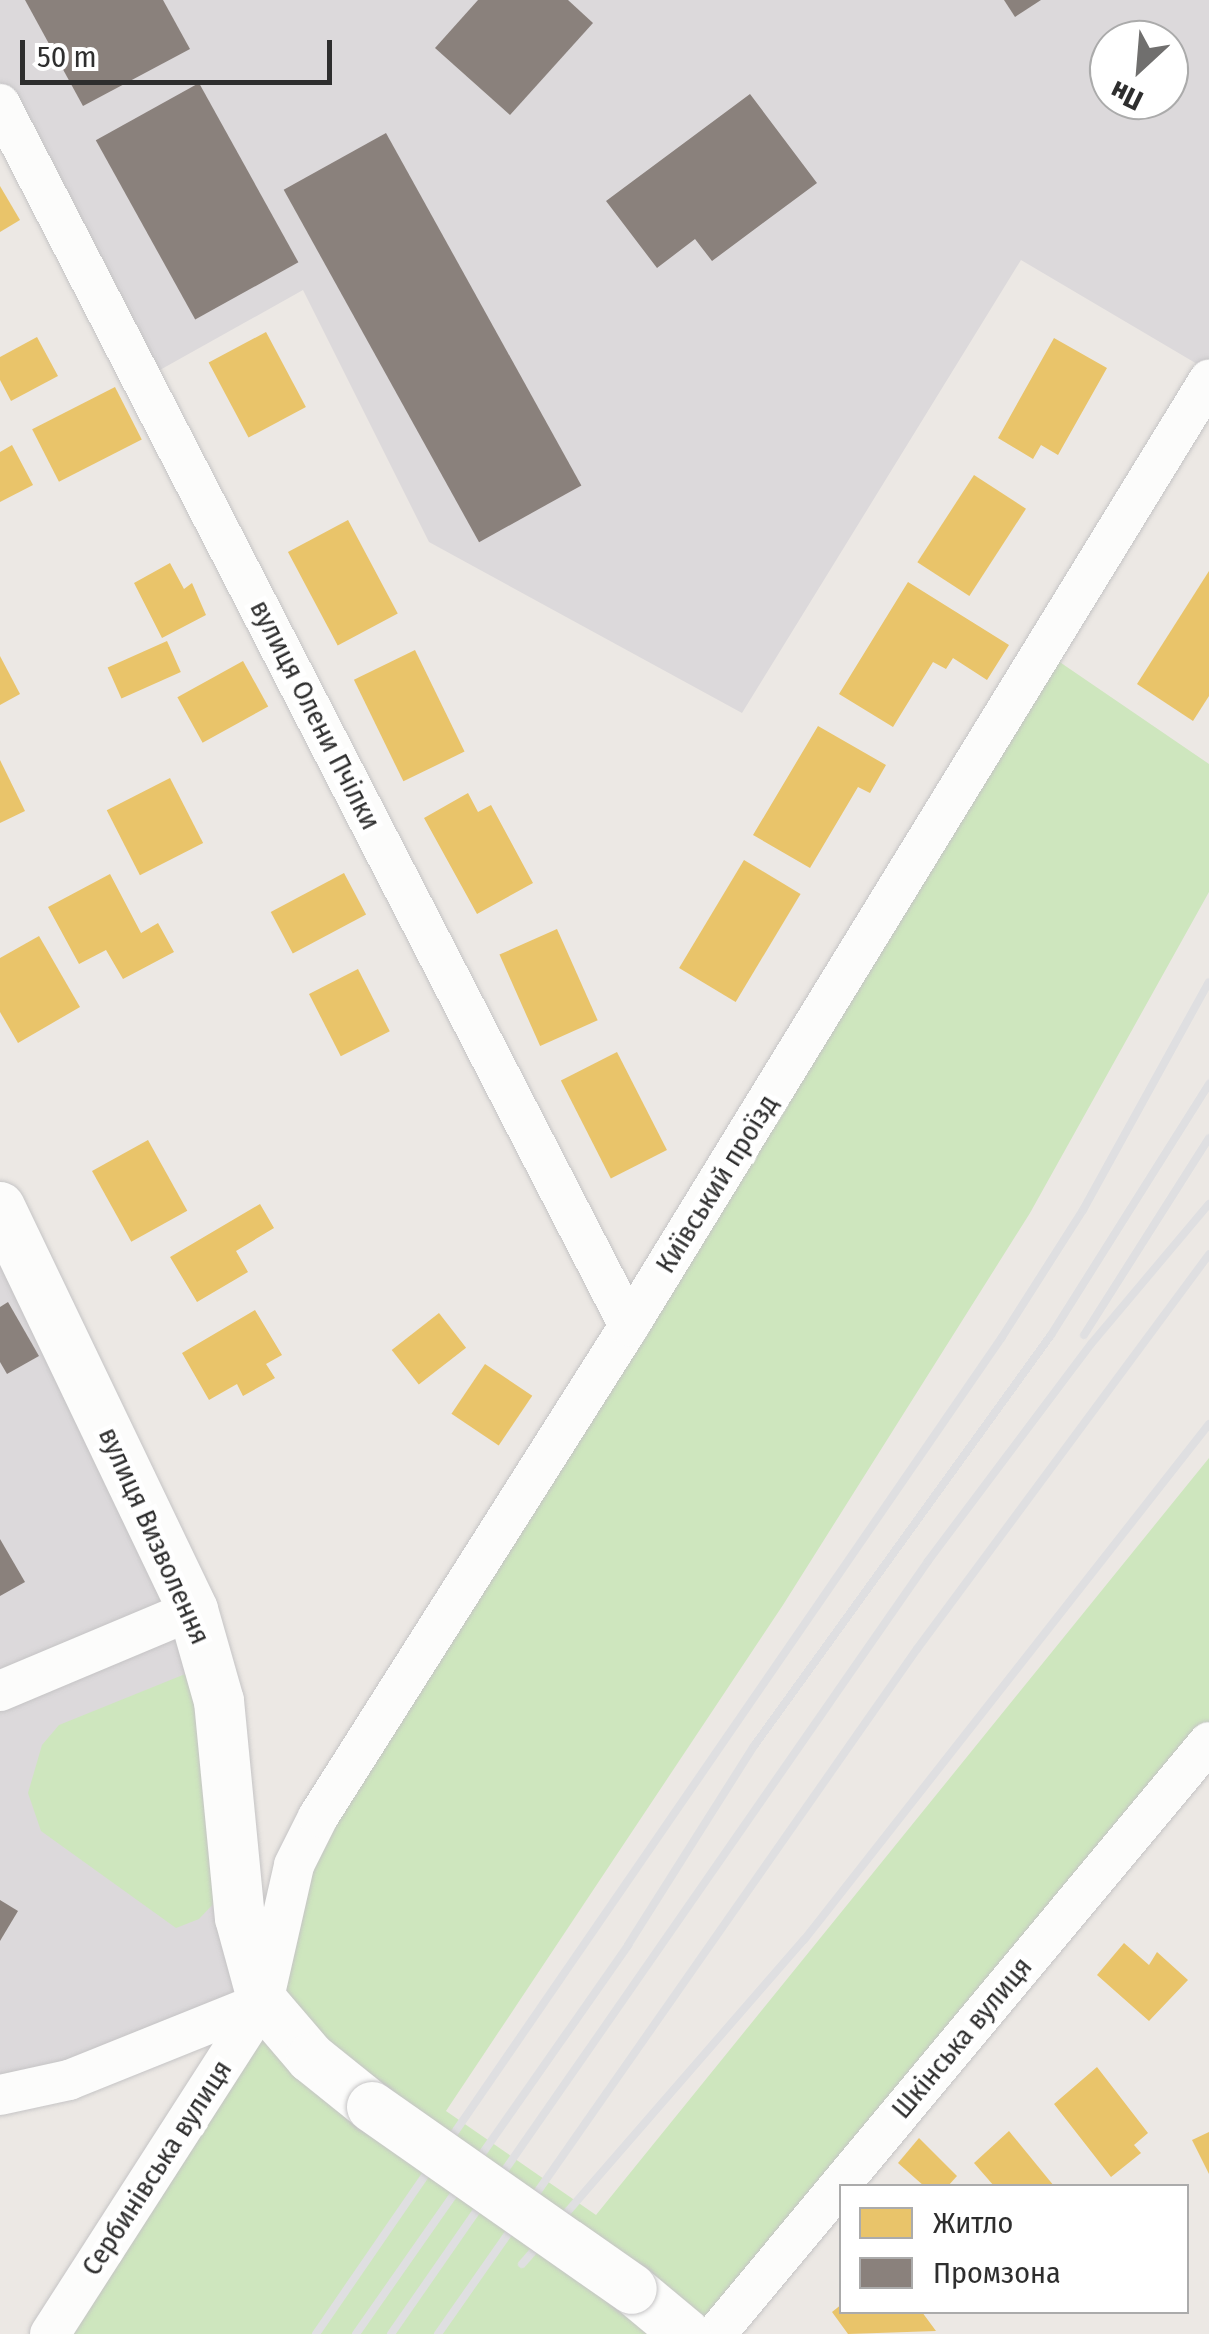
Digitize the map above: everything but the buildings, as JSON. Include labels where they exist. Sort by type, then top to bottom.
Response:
[{"type":"street","name":"вулиця Олени Пчілки","points":[[0,104],[629,1326]]},
{"type":"street","name":"Київський проїзд","points":[[264,2002],[294,1865],[318,1817],[629,1326],[1209,380]]},
{"type":"street","name":"вулиця Визволення","points":[[0,1207],[193,1610],[220,1701],[240,1918],[264,2002],[312,2058],[372,2107],[632,2289],[686,2334]]},
{"type":"street","points":[[0,1691],[193,1610]]},
{"type":"street","name":"Шкінська вулиця","points":[[841,2184],[1209,1742]]},
{"type":"street","points":[[0,2095],[69,2080],[264,2002]]},
{"type":"street","name":"Сербинівська вулиця","points":[[50,2334],[264,2002]]},
{"type":"street","name":"Шкінська вулиця","points":[[716,2334],[839,2186]]},
{"type":"shaded area","points":[[0,0],[1209,0],[1209,371],[1021,260],[742,713],[429,542],[303,290],[142,380],[0,105]]},
{"type":"shaded area","points":[[0,1207],[193,1610],[263,2002],[0,2095]]},
{"type":"green space","points":[[1045,652],[1209,764],[1209,892],[1030,1213],[783,1605],[446,2111],[596,2215],[1209,1458],[1209,1742],[716,2334],[50,2334],[263,2002],[281,1913]]},
{"type":"green space","points":[[210,1664],[235,1881],[199,1919],[176,1928],[41,1831],[28,1793],[42,1745],[59,1725]]},
{"type":"railway","points":[[316,2334],[1002,1337],[1083,1210],[1209,982]]},
{"type":"railway","points":[[356,2334],[628,1945],[754,1746],[1051,1335],[1209,1084]]},
{"type":"railway","points":[[1084,1335],[1209,1138]]},
{"type":"railway","points":[[391,2334],[928,1561],[1091,1344],[1209,1204]]},
{"type":"railway","points":[[438,2334],[917,1649],[1209,1254]]},
{"type":"railway","points":[[522,2264],[804,1940],[1209,1424]]}]
